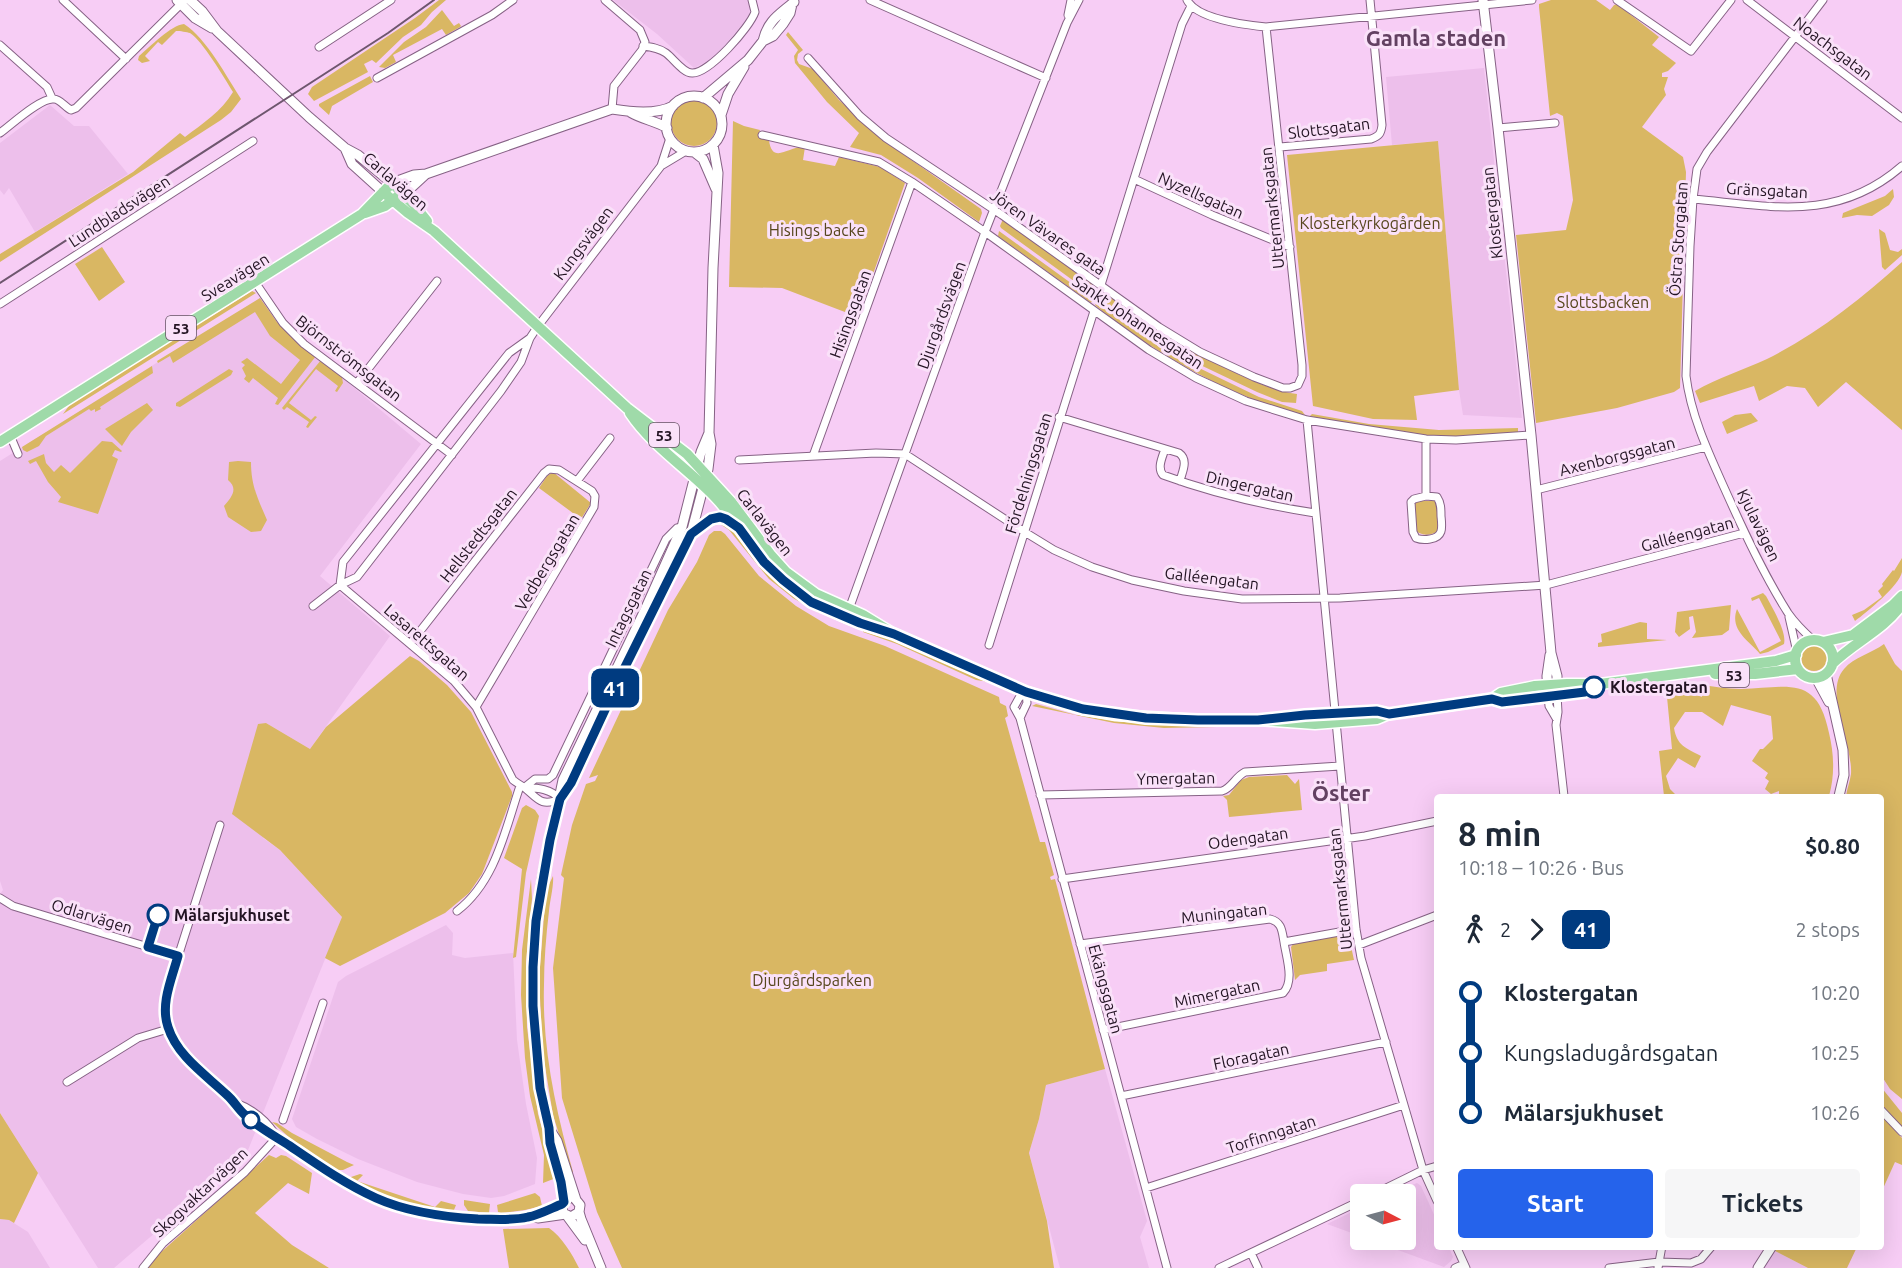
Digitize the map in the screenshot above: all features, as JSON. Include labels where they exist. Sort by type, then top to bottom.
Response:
[{"type":"main road","name":"Sveavägen","points":[[362,214],[392,183]]},
{"type":"main road","name":"Carlavägen","points":[[392,183],[397,197]]},
{"type":"main road","name":"Carlavägen","points":[[383,192],[397,197],[627,408],[687,454],[698,466],[702,480],[764,562],[811,602],[848,614],[1026,692],[1072,706],[1116,715],[1316,724],[1336,718],[1377,719],[1389,714],[1492,699],[1502,702],[1552,690],[1585,692],[1600,684],[1776,661],[1796,654]]},
{"type":"main road","name":"Sveavägen","points":[[2,440],[362,214],[385,206],[397,197]]},
{"type":"main road","name":"Carlavägen","points":[[627,408],[641,430],[732,503],[786,572],[848,614]]},
{"type":"main road","points":[[687,530],[720,517],[739,528]]},
{"type":"main road","name":"53","points":[[1796,654],[1804,643],[1853,635],[1902,596]]},
{"type":"main road","points":[[1796,654],[1798,669],[1806,676],[1821,676],[1845,651],[1878,630],[1902,604]]},
{"type":"main road","points":[[1818,641],[1830,648],[1833,654],[1833,664]]},
{"type":"main road","name":"Carlavägen","points":[[1670,674],[1755,674],[1798,669]]},
{"type":"street","points":[[63,0],[126,58]]},
{"type":"street","points":[[319,47],[391,0]]},
{"type":"street","points":[[377,78],[492,15],[513,0]]},
{"type":"street","points":[[605,0],[640,30],[645,42],[614,87],[612,108],[630,112],[641,119],[660,124],[676,146],[690,152],[702,151],[713,145],[721,132],[721,115],[728,93],[748,60],[763,41],[773,36],[783,24],[794,2]]},
{"type":"street","points":[[643,46],[659,49],[688,72],[697,72],[720,57],[748,24],[755,12],[752,0]]},
{"type":"street","points":[[870,0],[1046,78]]},
{"type":"street","name":"Djurgårdsvägen","points":[[1067,23],[1071,0]]},
{"type":"street","name":"Djurgårdsvägen","points":[[848,614],[985,232],[1067,23],[1079,0]]},
{"type":"street","points":[[1370,0],[1372,17]]},
{"type":"street","points":[[1101,285],[1189,3],[1227,22],[1266,27],[1372,17],[1483,2],[1532,0]]},
{"type":"street","points":[[1617,0],[1691,51],[1731,0]]},
{"type":"street","name":"Noachsgatan","points":[[1747,0],[1902,118]]},
{"type":"street","name":"Östra Storgatan","points":[[1706,447],[1687,388],[1686,376],[1690,246],[1695,178],[1701,162],[1823,0]]},
{"type":"street","points":[[0,133],[35,106],[52,99],[57,99],[70,110],[76,108],[183,1]]},
{"type":"street","name":"Carlavägen","points":[[183,1],[202,11],[217,31],[281,91],[345,148],[392,183]]},
{"type":"street","name":"Klostergatan","points":[[1483,2],[1546,585],[1552,690],[1549,706],[1556,718],[1564,794]]},
{"type":"street","name":"Slottsgatan","points":[[1280,147],[1371,139],[1379,136],[1382,125],[1372,17]]},
{"type":"street","name":"Uttermarksgatan","points":[[1266,27],[1302,365],[1302,376],[1298,385]]},
{"type":"street","points":[[0,45],[47,87],[52,99]]},
{"type":"street","name":"Jören Vävares gata","points":[[808,58],[860,116],[886,138],[995,210],[1159,327],[1200,352],[1283,388],[1298,385]]},
{"type":"street","points":[[703,98],[748,60]]},
{"type":"street","points":[[630,112],[641,110],[663,112],[690,97],[703,98],[713,104],[721,115]]},
{"type":"street","points":[[668,133],[667,118],[673,106]]},
{"type":"street","name":"Sveavägen","points":[[392,183],[414,175],[426,174],[612,108]]},
{"type":"street","points":[[1498,128],[1555,123]]},
{"type":"street","name":"Kungsvägen","points":[[314,606],[340,585],[357,577],[501,391],[521,362],[530,338],[538,326],[661,166],[668,133]]},
{"type":"street","name":"Sankt Johannesgatan","points":[[762,135],[879,162],[985,232],[1149,350],[1196,378],[1246,401],[1307,420],[1426,439],[1456,440],[1531,435]]},
{"type":"street","name":"Lundbladsvägen","points":[[0,304],[253,141]]},
{"type":"street","name":"Intagsgatan","points":[[549,1128],[540,1088],[533,1006],[533,967],[542,879],[560,799],[571,783],[687,530],[710,456],[713,268],[718,173],[713,145]]},
{"type":"street","name":"Carlavägen","points":[[345,148],[352,164],[383,192]]},
{"type":"street","name":"Kungsvägen","points":[[661,166],[690,152]]},
{"type":"street","name":"Intagsgatan","points":[[690,152],[703,159],[717,191]]},
{"type":"street","name":"Gränsgatan","points":[[1693,199],[1788,207],[1824,205],[1868,190],[1902,166]]},
{"type":"street","name":"Sveavägen","points":[[397,197],[426,174]]},
{"type":"street","name":"Nyzellsgatan","points":[[1134,179],[1212,215],[1290,247]]},
{"type":"street","name":"Hisingsgatan","points":[[813,456],[912,182]]},
{"type":"street","points":[[357,383],[437,281]]},
{"type":"street","name":"Björnströmsgatan","points":[[255,282],[293,334],[437,444]]},
{"type":"street","name":"Fördelningsgatan","points":[[988,645],[1094,311]]},
{"type":"street","name":"Kungsvägen","points":[[340,585],[343,562],[509,352],[530,338]]},
{"type":"street","points":[[509,352],[521,362]]},
{"type":"street","name":"Dingergatan","points":[[1059,417],[1183,456],[1185,460],[1180,482]]},
{"type":"street","name":"Uttermarksgatan","points":[[1307,420],[1356,929],[1361,958],[1404,1105],[1424,1170],[1434,1194]]},
{"type":"street","name":"Intagsgatan","points":[[698,466],[709,433]]},
{"type":"street","points":[[577,481],[610,438]]},
{"type":"street","points":[[1426,439],[1426,496]]},
{"type":"street","points":[[2,440],[18,454]]},
{"type":"street","points":[[437,444],[452,455]]},
{"type":"street","name":"Axenborgsgatan","points":[[1536,490],[1706,447]]},
{"type":"street","name":"Kjulavägen","points":[[1706,447],[1744,533],[1789,614],[1800,628],[1818,641]]},
{"type":"street","name":"Dingergatan","points":[[1165,449],[1160,472],[1162,475],[1198,488],[1272,506],[1315,513]]},
{"type":"street","points":[[739,460],[876,453],[906,454]]},
{"type":"street","name":"Galléengatan","points":[[906,454],[1054,550],[1092,567],[1132,580],[1184,591],[1242,599],[1325,598],[1546,585],[1744,533]]},
{"type":"street","name":"Hellstedtsgatan","points":[[411,644],[544,472],[554,468],[577,481]]},
{"type":"street","name":"Vedbergsgatan","points":[[476,707],[594,507],[595,496],[592,491],[577,481]]},
{"type":"street","points":[[1426,496],[1437,497],[1440,502],[1442,530],[1434,539],[1419,540],[1413,532],[1411,502],[1426,496]]},
{"type":"street","name":"Intagsgatan","points":[[522,787],[535,779],[548,779],[553,775],[666,539],[677,528],[687,530]]},
{"type":"street","name":"Lasarettsgatan","points":[[340,585],[454,681],[476,707],[513,780],[541,801],[552,802],[560,799]]},
{"type":"street","name":"Kjulavägen","points":[[1789,614],[1796,654]]},
{"type":"street","points":[[1821,676],[1834,711],[1844,762],[1844,775],[1839,794]]},
{"type":"street","name":"Ekängsgatan","points":[[1026,692],[1027,704],[1020,718],[1167,1268]]},
{"type":"street","name":"Ymergatan","points":[[1040,795],[1222,791],[1227,790],[1238,776],[1245,772],[1340,766]]},
{"type":"street","points":[[457,911],[476,893],[493,865],[522,787],[555,793],[560,799]]},
{"type":"street","name":"Odengatan","points":[[1062,879],[1348,838],[1434,822]]},
{"type":"street","points":[[220,825],[178,956],[166,1003],[168,1029],[176,1045],[191,1061],[236,1103],[243,1114],[338,1178],[378,1199],[454,1218],[499,1220],[530,1217],[570,1199],[576,1200]]},
{"type":"street","name":"Odlarvägen","points":[[0,898],[13,906],[178,956]]},
{"type":"street","points":[[1359,945],[1434,916]]},
{"type":"street","name":"Muningatan","points":[[1080,945],[1270,919],[1282,927],[1284,942]]},
{"type":"street","points":[[1284,942],[1356,929]]},
{"type":"street","name":"Mimergatan","points":[[1103,1030],[1283,993],[1287,989],[1289,979],[1284,942]]},
{"type":"street","points":[[283,1120],[323,1003]]},
{"type":"street","points":[[67,1082],[138,1038],[168,1029]]},
{"type":"street","name":"Floragatan","points":[[1121,1096],[1386,1042]]},
{"type":"street","name":"Torfinngatan","points":[[1146,1188],[1404,1105]]},
{"type":"street","points":[[1884,1113],[1902,1132]]},
{"type":"street","points":[[549,1128],[557,1141],[576,1200],[580,1205],[579,1212],[601,1268]]},
{"type":"street","points":[[549,1128],[550,1143],[561,1182],[562,1210],[592,1249]]},
{"type":"street","name":"Skogvaktarvägen","points":[[143,1268],[163,1243],[245,1172],[277,1137]]},
{"type":"street","points":[[1395,1184],[1434,1168]]},
{"type":"street","points":[[1219,1268],[1350,1206]]},
{"type":"street","points":[[530,1217],[538,1219],[574,1216],[579,1212]]},
{"type":"street","points":[[1455,1268],[1465,1266],[1458,1250]]},
{"type":"street","points":[[1658,1265],[1661,1250]]},
{"type":"street","points":[[1609,1268],[1686,1264],[1701,1259],[1709,1250]]},
{"type":"street","points":[[1758,1268],[1769,1250]]},
{"type":"street","points":[[1251,1253],[1258,1268]]},
{"type":"shaded area","points":[[613,0],[748,0],[751,6],[748,18],[718,53],[694,68],[657,34]]},
{"type":"shaded area","points":[[1484,68],[1522,418],[1463,415],[1438,141],[1392,145],[1386,77]]},
{"type":"shaded area","points":[[50,105],[74,126],[89,126],[128,174],[35,232],[9,188],[4,195],[0,190],[0,143]]},
{"type":"shaded area","name":"Mälarsjukhuset","points":[[260,298],[277,323],[421,444],[320,576],[390,636],[310,749],[266,723],[263,838],[280,850],[342,917],[246,1155],[114,1268],[98,1268],[0,1113],[0,894],[3,890],[0,881],[0,461]]},
{"type":"shaded area","points":[[446,925],[453,933],[452,955],[465,958],[513,953],[517,1040],[526,1104],[537,1158],[535,1184],[504,1196],[491,1198],[463,1194],[417,1182],[358,1159],[317,1139],[296,1127],[292,1119],[338,982]]},
{"type":"shaded area","points":[[1105,1069],[1147,1221],[1140,1237],[1149,1268],[1060,1268],[1029,1153],[1046,1085]]},
{"type":"shaded area","points":[[1417,1183],[1421,1186],[1434,1214],[1434,1250],[1450,1250],[1453,1257],[1444,1267],[1398,1250],[1416,1250],[1415,1184]]},
{"type":"shaded area","points":[[1350,1213],[1350,1232],[1327,1224]]},
{"type":"shaded area","points":[[0,1219],[9,1220],[28,1232],[50,1268],[0,1268]]},
{"type":"shaded area","points":[[1775,1251],[1808,1268],[1763,1268]]},
{"type":"green space","points":[[439,0],[446,0],[421,25],[403,37],[376,63],[372,60],[364,64],[368,72],[314,101],[308,94],[312,87]]},
{"type":"green space","name":"Slottsbacken","points":[[1551,0],[1596,0],[1610,10],[1617,4],[1659,37],[1652,45],[1676,63],[1668,71],[1662,73],[1662,77],[1668,77],[1664,89],[1666,95],[1642,127],[1683,157],[1686,172],[1680,388],[1674,392],[1617,408],[1536,423],[1516,235],[1566,230],[1573,200],[1563,116],[1557,113],[1550,116],[1539,4]]},
{"type":"green space","points":[[442,10],[454,26],[459,23],[461,26],[446,35],[442,29],[393,55],[396,62],[385,68],[379,67],[404,42],[426,27]]},
{"type":"green space","points":[[184,24],[208,48],[241,99],[231,112],[0,262],[0,254],[133,172],[180,133],[185,137],[211,117],[228,99],[233,92],[207,51],[190,33],[176,31],[162,45],[158,42],[145,56],[150,61],[142,63],[138,60],[139,56],[161,37],[173,28]]},
{"type":"green space","points":[[788,32],[803,50],[798,54],[799,64],[813,69],[839,100],[886,142],[981,209],[979,222],[918,178],[881,155],[850,147],[859,133],[827,102],[795,63],[794,56],[798,50],[786,35]]},
{"type":"green space","points":[[370,76],[373,82],[332,106],[329,115],[319,106],[319,104]]},
{"type":"green space","points":[[694,100],[710,107],[717,123],[710,139],[694,146],[678,139],[671,123],[678,107]]},
{"type":"green space","name":"Hisings backe","points":[[733,121],[760,130],[758,137],[769,140],[774,152],[805,147],[803,160],[835,166],[839,157],[880,167],[905,183],[858,317],[782,288],[729,287]]},
{"type":"green space","name":"Klosterkyrkogården","points":[[1438,141],[1459,390],[1414,396],[1417,420],[1373,419],[1313,406],[1287,155]]},
{"type":"green space","points":[[1893,189],[1894,197],[1889,205],[1872,216],[1857,215],[1842,218],[1843,213],[1885,196]]},
{"type":"green space","points":[[1003,219],[1096,287],[1093,295],[1001,228]]},
{"type":"green space","points":[[1879,229],[1885,233],[1890,250],[1898,252],[1902,249],[1902,255],[1885,270],[1882,267]]},
{"type":"green space","points":[[999,231],[1093,299],[1091,303],[998,236]]},
{"type":"green space","points":[[102,247],[125,282],[99,301],[75,264]]},
{"type":"green space","points":[[1902,262],[1902,430],[1846,382],[1818,407],[1805,388],[1787,386],[1759,401],[1754,386],[1700,403],[1695,391],[1767,359],[1821,327]]},
{"type":"green space","points":[[1101,289],[1152,325],[1204,356],[1261,384],[1297,394],[1296,403],[1282,402],[1257,392],[1168,347],[1097,298]]},
{"type":"green space","points":[[252,291],[256,293],[63,414],[71,403]]},
{"type":"green space","points":[[260,298],[277,322],[316,356],[278,405],[275,404],[278,398],[253,378],[249,383],[244,379],[246,376],[242,368],[245,365],[241,362],[247,358],[281,384],[300,360],[270,336],[255,312],[173,363],[170,356],[158,363],[157,361]]},
{"type":"green space","points":[[1097,302],[1158,346],[1259,397],[1302,411],[1305,415],[1251,398],[1194,372],[1117,322],[1095,305]]},
{"type":"green space","points":[[321,360],[342,377],[343,383],[337,392],[335,391],[338,386],[316,369],[289,403],[311,420],[317,417],[308,428],[306,427],[309,422],[287,407],[284,410],[282,408]]},
{"type":"green space","points":[[152,366],[153,373],[100,407],[101,409],[95,412],[95,409],[91,411],[89,409],[46,436],[39,446],[27,452],[23,450],[22,447]]},
{"type":"green space","points":[[229,369],[233,371],[231,375],[180,407],[176,406],[176,403]]},
{"type":"green space","points":[[147,403],[153,410],[131,432],[122,446],[105,429]]},
{"type":"green space","points":[[1751,413],[1758,421],[1727,434],[1722,422],[1735,415]]},
{"type":"green space","points":[[1312,414],[1369,424],[1439,430],[1518,428],[1518,433],[1435,437],[1363,427],[1310,416]]},
{"type":"green space","points":[[102,441],[112,442],[122,451],[115,450],[112,456],[118,459],[98,514],[58,502],[61,497],[48,482],[36,461],[30,464],[28,461],[44,454],[46,463],[54,472],[61,465],[70,473]]},
{"type":"green space","points":[[229,462],[251,462],[254,485],[267,520],[261,531],[251,532],[228,517],[224,506],[233,490],[228,480]]},
{"type":"green space","points":[[553,472],[591,503],[581,519],[539,488],[547,476]]},
{"type":"green space","points":[[1422,501],[1435,501],[1437,506],[1438,531],[1432,534],[1424,535],[1416,531],[1414,505]]},
{"type":"green space","points":[[717,522],[729,524],[772,575],[823,611],[819,613],[793,598],[769,579],[729,530]]},
{"type":"green space","name":"Djurgårdsparken","points":[[714,531],[721,531],[725,534],[759,576],[796,606],[829,626],[885,646],[999,697],[1000,703],[1006,706],[1008,716],[1005,718],[1040,842],[1045,842],[1054,875],[1050,877],[1051,880],[1055,879],[1105,1069],[1046,1085],[1029,1153],[1047,1221],[1054,1268],[622,1268],[597,1212],[562,1098],[553,968],[564,878],[561,875],[572,825],[586,784],[595,781],[598,775],[589,778],[668,610],[697,562],[709,535]]},
{"type":"green space","points":[[1902,558],[1900,578],[1882,598],[1855,621],[1852,615],[1864,610],[1882,597],[1878,591]]},
{"type":"green space","points":[[1763,593],[1778,620],[1784,644],[1760,654],[1741,634],[1735,616],[1737,609],[1760,652],[1781,641],[1759,598],[1752,601],[1751,598]]},
{"type":"green space","points":[[1731,605],[1729,630],[1722,635],[1692,638],[1696,632],[1693,616],[1689,617],[1690,629],[1679,637],[1675,632],[1677,612]]},
{"type":"green space","points":[[1640,622],[1647,623],[1647,639],[1667,640],[1598,647],[1598,643],[1602,642],[1601,634]]},
{"type":"green space","points":[[863,628],[893,638],[990,682],[976,680],[897,644],[863,632]]},
{"type":"green space","points":[[1884,644],[1895,664],[1902,671],[1902,1099],[1890,1089],[1884,1080],[1884,794],[1846,794],[1851,774],[1850,762],[1837,691],[1838,679],[1844,669],[1858,658]]},
{"type":"green space","points":[[1814,645],[1823,649],[1827,658],[1823,667],[1814,671],[1805,667],[1801,658],[1805,649]]},
{"type":"green space","points":[[410,656],[447,685],[471,712],[512,796],[482,874],[469,893],[445,913],[340,966],[325,958],[342,917],[280,850],[232,814],[258,724],[266,723],[310,749],[326,727]]},
{"type":"green space","points":[[1699,685],[1730,689],[1786,687],[1798,688],[1808,693],[1817,701],[1824,714],[1831,741],[1833,772],[1830,794],[1779,794],[1779,791],[1771,794],[1765,789],[1769,781],[1765,778],[1768,773],[1752,761],[1760,749],[1763,749],[1773,739],[1771,716],[1731,705],[1723,726],[1702,712],[1685,712],[1674,728],[1675,734],[1683,746],[1701,756],[1695,768],[1678,758],[1666,776],[1670,789],[1675,794],[1664,794],[1659,751],[1672,749],[1667,697],[1657,692],[1694,694],[1702,697]]},
{"type":"green space","points":[[1036,704],[1076,715],[1085,714],[1153,723],[1270,726],[1164,728],[1114,723],[1032,706]]},
{"type":"green space","points":[[1287,775],[1295,784],[1299,779],[1302,810],[1229,817],[1227,800],[1223,796],[1229,795],[1241,780],[1249,777]]},
{"type":"green space","points":[[526,805],[535,810],[539,816],[526,873],[516,957],[513,958],[522,869],[504,858],[522,808]]},
{"type":"green space","points":[[553,876],[545,958],[545,1033],[551,1080],[573,1172],[571,1173],[553,1115],[543,1054],[539,979],[546,891]]},
{"type":"green space","points":[[531,879],[532,899],[526,962],[527,1027],[538,1114],[556,1178],[543,1183],[544,1155],[530,1096],[521,995],[522,950]]},
{"type":"green space","points":[[1344,935],[1349,937],[1354,960],[1327,964],[1327,971],[1300,975],[1295,980],[1291,947],[1294,943]]},
{"type":"green space","points":[[1884,1091],[1902,1113],[1902,1127],[1884,1107]]},
{"type":"green space","points":[[0,1113],[38,1173],[14,1223],[0,1219]]},
{"type":"green space","points":[[1884,1118],[1902,1138],[1902,1165],[1895,1162],[1884,1186]]},
{"type":"green space","points":[[272,1122],[354,1165],[337,1170],[291,1139]]},
{"type":"green space","points":[[269,1155],[276,1158],[281,1155],[286,1156],[312,1173],[309,1194],[288,1183],[255,1213],[292,1245],[329,1268],[147,1268],[159,1254]]},
{"type":"green space","points":[[360,1174],[363,1175],[357,1181],[435,1207],[441,1201],[456,1205],[454,1210],[427,1207],[401,1201],[351,1179]]},
{"type":"green space","points":[[535,1193],[540,1197],[542,1206],[498,1212],[497,1205]]},
{"type":"green space","points":[[464,1200],[490,1204],[489,1213],[468,1211]]},
{"type":"green space","points":[[549,1228],[562,1241],[579,1268],[509,1268],[503,1229]]},
{"type":"green space","points":[[1856,1250],[1847,1268],[1808,1268],[1775,1251]]},
{"type":"railway","points":[[0,283],[388,33],[434,0]]},
{"type":"bus line","name":"41","points":[[158,915],[148,947],[178,956],[166,1003],[168,1029],[176,1045],[236,1103],[243,1114],[319,1166],[378,1199],[454,1218],[499,1220],[530,1217],[564,1202],[540,1088],[533,1006],[536,921],[542,879],[560,799],[571,783],[691,534],[711,519],[720,517],[739,528],[764,562],[811,602],[860,623],[894,634],[1026,692],[1083,709],[1146,718],[1258,720],[1377,711],[1389,714],[1492,699],[1502,702],[1585,692],[1594,687]]},
{"type":"place","name":"Klostergatan","points":[[1594,687]]},
{"type":"place","name":"Mälarsjukhuset","points":[[158,915]]},
{"type":"district","name":"Gamla staden","points":[[1436,37]]},
{"type":"district","name":"Öster","points":[[1341,792]]}]
